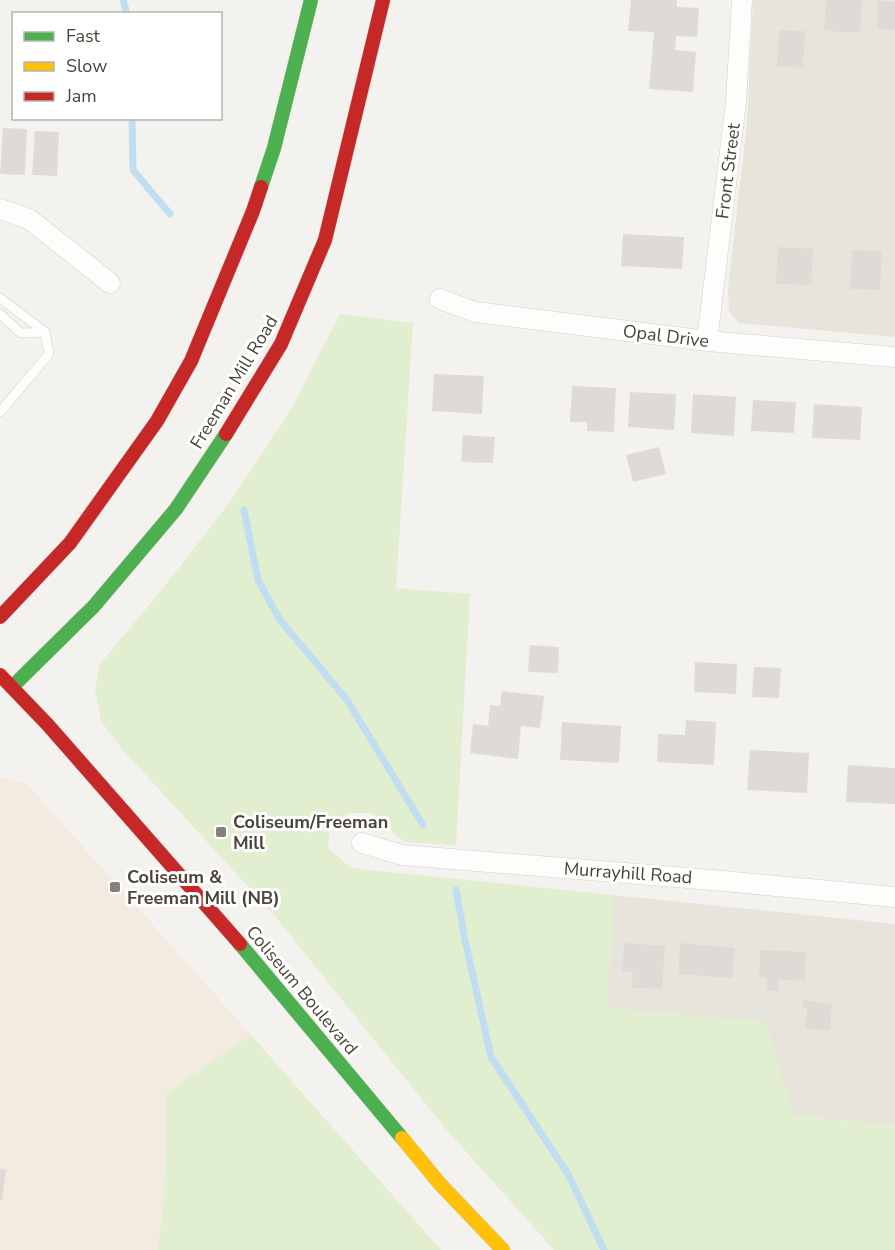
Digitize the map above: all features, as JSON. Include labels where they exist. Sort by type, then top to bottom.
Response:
[{"type":"main road","points":[[0,616],[70,543],[99,505],[157,421],[190,361],[253,212],[277,138],[311,0]]},
{"type":"main road","name":"Freeman Mill Road","points":[[12,687],[94,606],[176,509],[245,405],[281,344],[325,240],[383,0]]},
{"type":"main road","name":"Coliseum Boulevard","points":[[0,675],[48,725],[246,951],[440,1184],[503,1250]]},
{"type":"street","name":"Front Street","points":[[707,341],[736,102],[742,0]]},
{"type":"street","points":[[0,209],[29,219],[110,283]]},
{"type":"street","name":"Opal Drive","points":[[440,299],[475,312],[707,341],[895,357]]},
{"type":"street","name":"Murrayhill Road","points":[[362,843],[402,855],[895,897]]},
{"type":"lane","points":[[0,298],[45,332],[49,354],[0,412]]},
{"type":"lane","points":[[0,314],[21,333],[45,332]]},
{"type":"shaded area","points":[[753,0],[895,0],[895,337],[739,323],[729,312],[728,288],[747,124]]},
{"type":"shaded area","points":[[0,777],[26,783],[251,1035],[167,1093],[164,1203],[157,1250],[0,1250]]},
{"type":"shaded area","points":[[613,895],[895,924],[895,1125],[793,1116],[765,1022],[607,1008]]},
{"type":"green space","points":[[340,314],[413,323],[396,588],[470,594],[456,845],[404,842],[372,813],[347,813],[330,829],[328,848],[351,868],[613,895],[608,1008],[766,1022],[793,1116],[895,1125],[895,1250],[554,1250],[445,1128],[274,915],[122,749],[101,721],[95,689],[100,664],[227,506],[292,408]]},
{"type":"green space","points":[[251,1035],[441,1250],[157,1250],[164,1203],[167,1093]]},
{"type":"building","points":[[631,0],[677,0],[677,7],[699,8],[697,37],[676,36],[675,50],[696,52],[693,92],[649,89],[654,32],[628,31]]},
{"type":"building","points":[[826,0],[862,0],[860,33],[824,31]]},
{"type":"building","points":[[878,1],[895,2],[895,30],[877,29]]},
{"type":"building","points":[[779,30],[805,31],[803,68],[777,66]]},
{"type":"building","points":[[3,128],[27,129],[25,175],[0,174]]},
{"type":"building","points":[[35,131],[59,132],[57,176],[32,175]]},
{"type":"building","points":[[623,234],[684,237],[682,269],[621,266]]},
{"type":"building","points":[[778,247],[813,249],[811,285],[776,284]]},
{"type":"building","points":[[852,250],[882,251],[880,290],[850,289]]},
{"type":"building","points":[[434,374],[484,376],[482,414],[432,411]]},
{"type":"building","points":[[572,386],[616,388],[614,432],[587,431],[587,422],[570,422]]},
{"type":"building","points":[[630,392],[676,394],[674,430],[628,427]]},
{"type":"building","points":[[693,394],[736,397],[734,436],[691,433]]},
{"type":"building","points":[[753,400],[796,402],[794,433],[751,431]]},
{"type":"building","points":[[814,404],[862,407],[860,440],[812,438]]},
{"type":"building","points":[[463,435],[495,437],[493,463],[461,462]]},
{"type":"building","points":[[659,447],[666,474],[633,482],[626,455]]},
{"type":"building","points":[[530,645],[559,647],[558,673],[528,672]]},
{"type":"building","points":[[695,662],[737,664],[736,694],[694,692]]},
{"type":"building","points":[[754,667],[781,668],[779,698],[752,697]]},
{"type":"building","points":[[502,691],[544,696],[540,728],[521,726],[518,759],[470,753],[473,724],[488,726],[490,705],[500,706]]},
{"type":"building","points":[[686,720],[716,722],[714,765],[657,762],[658,734],[685,735]]},
{"type":"building","points":[[562,722],[621,726],[619,763],[560,760]]},
{"type":"building","points":[[750,750],[809,753],[807,793],[747,790]]},
{"type":"building","points":[[848,765],[895,768],[895,804],[846,802]]},
{"type":"building","points":[[624,943],[665,946],[662,989],[632,988],[633,972],[622,971]]},
{"type":"building","points":[[680,943],[735,948],[732,978],[678,974]]},
{"type":"building","points":[[760,950],[806,952],[805,981],[779,980],[778,991],[766,990],[767,978],[759,978]]},
{"type":"building","points":[[802,1000],[832,1004],[830,1031],[805,1028],[807,1008],[802,1007]]},
{"type":"building","points":[[0,1169],[6,1170],[2,1200],[0,1200]]},
{"type":"waterway","points":[[123,0],[126,12]]},
{"type":"waterway","points":[[132,120],[133,170],[170,214]]},
{"type":"waterway","points":[[244,510],[258,580],[280,620],[347,700],[423,825]]},
{"type":"waterway","points":[[456,890],[491,1057],[568,1174],[604,1250]]},
{"type":"traffic: fast","points":[[261,187],[274,148],[311,0]]},
{"type":"traffic: fast","points":[[12,687],[94,606],[176,509],[226,434]]},
{"type":"traffic: fast","points":[[240,944],[402,1138]]},
{"type":"traffic: slow","points":[[402,1138],[440,1184],[503,1250]]},
{"type":"traffic: jam","points":[[226,434],[281,344],[325,240],[383,0]]},
{"type":"traffic: jam","points":[[0,617],[70,543],[157,421],[191,361],[261,187]]},
{"type":"traffic: jam","points":[[0,675],[48,725],[240,944]]},
{"type":"place","name":"Coliseum/Freeman Mill","points":[[221,832]]},
{"type":"place","name":"Coliseum & Freeman Mill (NB)","points":[[115,887]]}]
